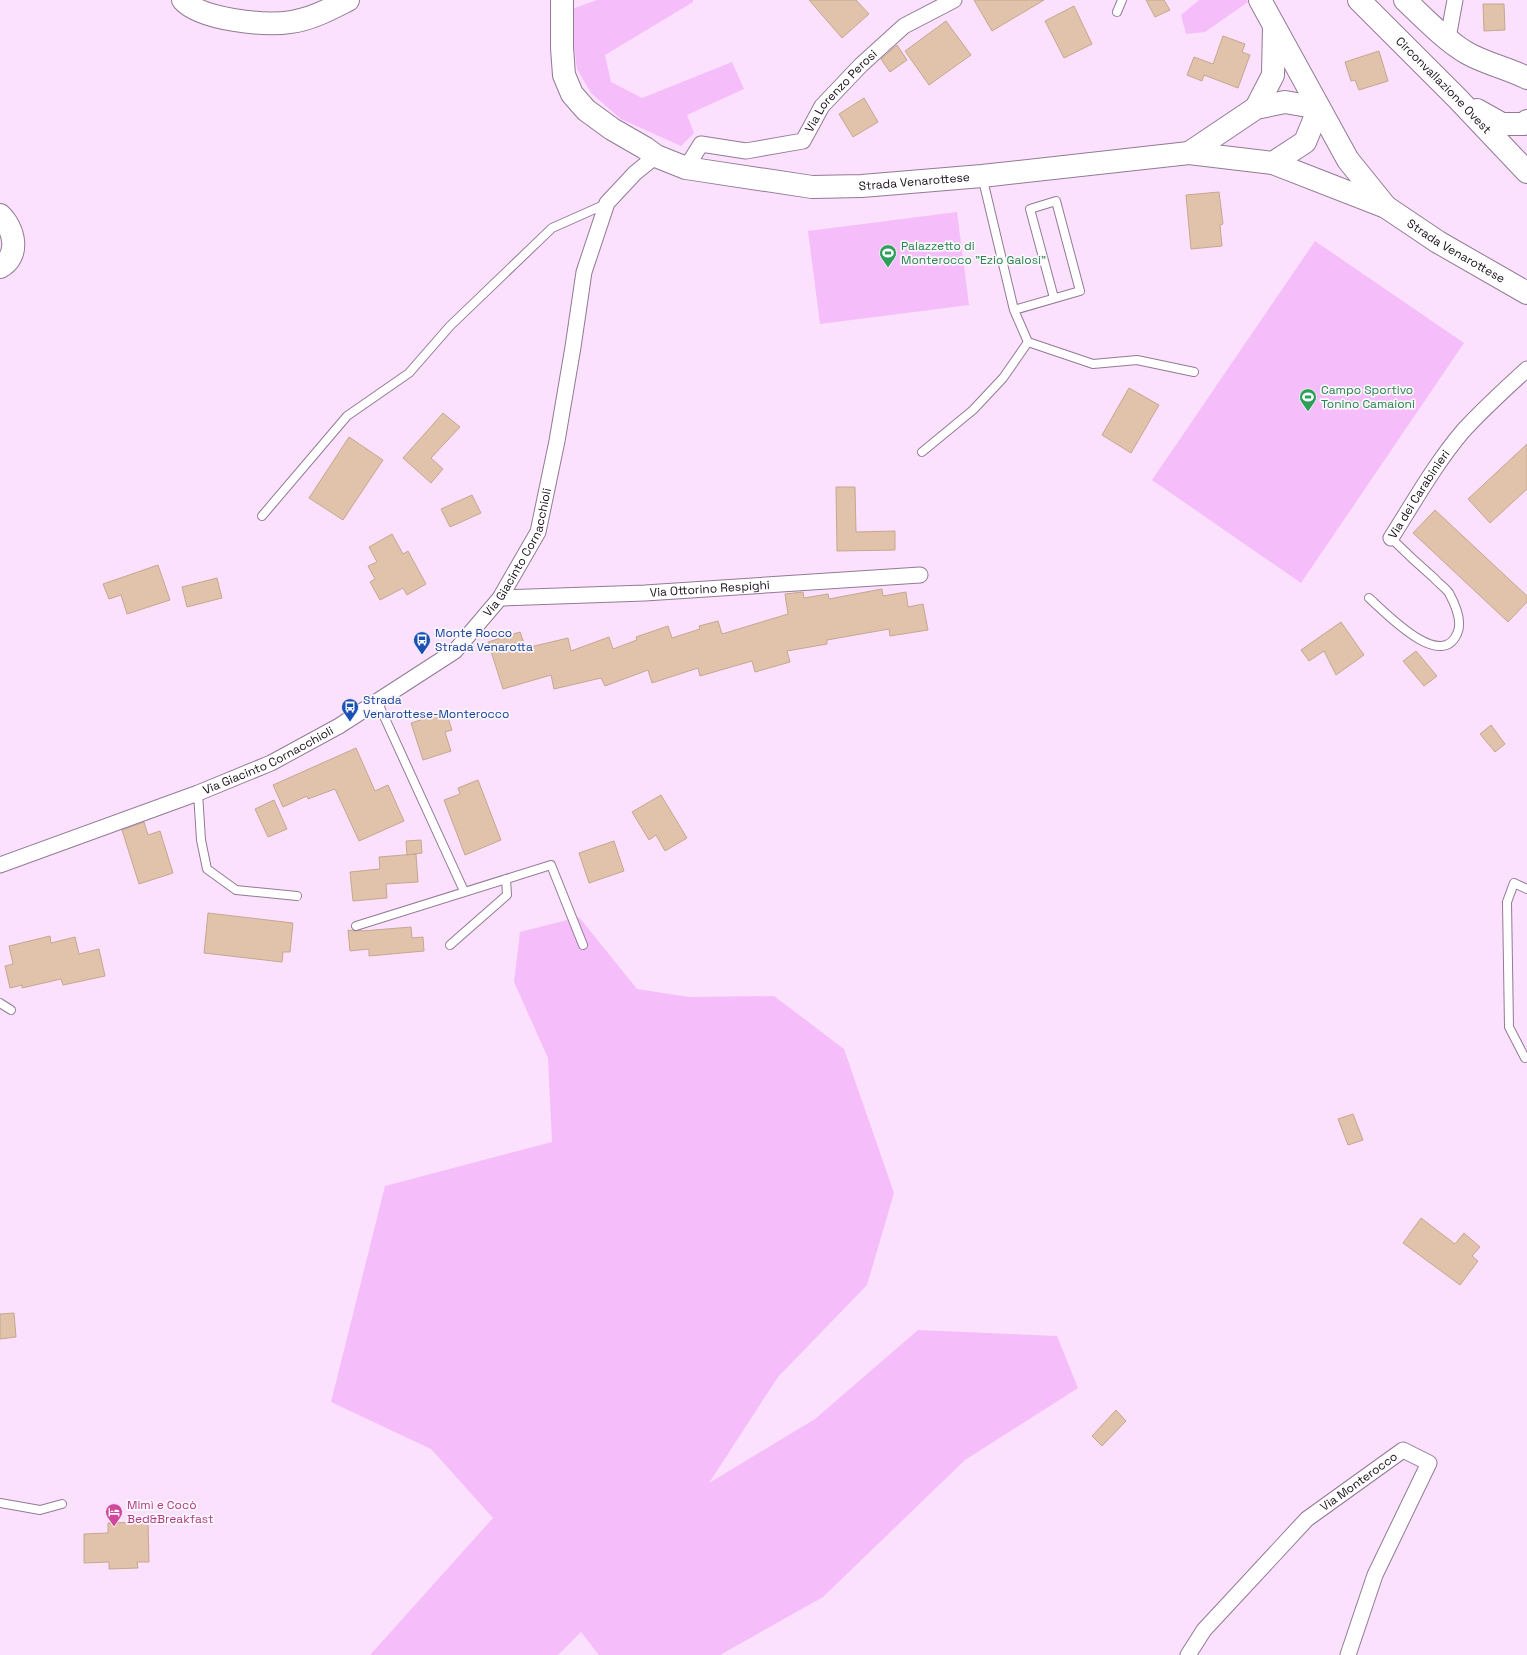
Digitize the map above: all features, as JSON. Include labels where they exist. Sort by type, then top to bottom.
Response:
[{"type":"main road","points":[[183,0],[200,11],[240,21],[266,24],[291,22],[316,16],[348,0]]},
{"type":"main road","name":"Strada Venarottese","points":[[562,0],[562,48],[564,75],[572,94],[586,110],[607,125],[650,152],[686,168],[812,187],[862,186],[982,176],[1189,153],[1273,163],[1386,207],[1438,242],[1527,293]]},
{"type":"main road","name":"Strada Venarottese","points":[[1260,0],[1348,160],[1386,207]]},
{"type":"main road","name":"Circonvallazione Ovest","points":[[1359,0],[1457,98],[1527,172]]},
{"type":"main road","points":[[1405,0],[1466,52],[1493,65],[1512,70],[1527,78]]},
{"type":"main road","name":"Strada Venarottese","points":[[1256,108],[1272,76],[1274,25]]},
{"type":"main road","points":[[1457,98],[1502,124],[1524,124],[1527,121]]},
{"type":"main road","name":"Strada Venarottese","points":[[1189,153],[1256,108],[1285,102],[1319,108]]},
{"type":"main road","points":[[1273,163],[1305,142],[1319,108]]},
{"type":"main road","points":[[0,215],[8,225],[14,243],[9,258],[0,267]]},
{"type":"street","name":"Via Lorenzo Perosi","points":[[686,168],[701,144],[746,151],[803,141],[822,106],[861,65],[904,26],[954,0]]},
{"type":"street","points":[[1448,38],[1455,0]]},
{"type":"street","name":"Via Giacinto Cornacchioli","points":[[0,865],[198,793],[271,763],[339,726],[455,651],[500,598],[538,532],[557,441],[584,272],[607,203],[634,173],[650,152]]},
{"type":"street","name":"Via dei Carabinieri","points":[[1391,538],[1432,473],[1463,432],[1494,398],[1527,369]]},
{"type":"street","name":"Via Ottorino Respighi","points":[[500,598],[645,593],[920,575]]},
{"type":"street","name":"Via Monterocco","points":[[1188,1655],[1204,1630],[1307,1519],[1403,1450],[1429,1463],[1375,1576],[1348,1655]]},
{"type":"lane","points":[[1117,12],[1122,0]]},
{"type":"lane","points":[[982,176],[1014,310],[1028,342],[1093,364],[1137,360],[1194,372]]},
{"type":"lane","points":[[1014,310],[1080,291],[1056,201],[1030,209],[1054,298]]},
{"type":"lane","points":[[262,516],[347,416],[409,373],[450,326],[552,228],[607,203]]},
{"type":"lane","points":[[922,452],[973,410],[1003,378],[1028,342]]},
{"type":"lane","name":"Via dei Carabinieri","points":[[1369,598],[1404,630],[1436,646],[1447,646],[1455,640],[1459,631],[1458,614],[1448,592],[1391,538]]},
{"type":"lane","points":[[377,701],[464,891]]},
{"type":"lane","points":[[198,793],[201,840],[207,869],[236,890],[297,896]]},
{"type":"lane","points":[[356,926],[551,865],[583,944]]},
{"type":"lane","points":[[450,945],[507,895],[506,879]]},
{"type":"lane","points":[[1525,1058],[1509,1027],[1507,902],[1514,883],[1527,889]]},
{"type":"lane","points":[[0,1003],[10,1010]]},
{"type":"lane","points":[[0,1502],[40,1510],[62,1504]]},
{"type":"shaded area","points":[[597,0],[693,0],[693,2],[605,55],[611,82],[642,98],[732,62],[744,89],[687,115],[694,133],[681,146],[621,119],[591,93],[577,69],[569,10]]},
{"type":"shaded area","points":[[1199,0],[1247,0],[1248,2],[1205,32],[1186,34],[1181,15]]},
{"type":"shaded area","name":"Palazzetto di Monterocco \"Ezio Galosi\"","points":[[957,212],[969,305],[820,324],[808,231]]},
{"type":"shaded area","name":"Campo Sportivo Tonino Camaioni","points":[[1315,241],[1464,343],[1301,583],[1152,480]]},
{"type":"shaded area","points":[[579,917],[637,989],[689,997],[774,996],[844,1049],[894,1193],[867,1285],[778,1377],[709,1483],[815,1419],[918,1330],[1057,1336],[1078,1388],[965,1460],[823,1597],[720,1655],[599,1655],[581,1632],[558,1655],[370,1655],[493,1518],[431,1449],[331,1402],[385,1186],[552,1142],[548,1058],[514,982],[520,932]]},
{"type":"building","points":[[809,0],[856,0],[869,14],[842,38]]},
{"type":"building","points":[[974,0],[1044,0],[992,31]]},
{"type":"building","points":[[1146,0],[1164,0],[1170,10],[1155,17]]},
{"type":"building","points":[[1483,4],[1504,4],[1505,30],[1484,31]]},
{"type":"building","points":[[1074,6],[1092,44],[1064,58],[1045,21]]},
{"type":"building","points":[[946,21],[971,55],[929,85],[905,51]]},
{"type":"building","points":[[1223,36],[1245,44],[1242,52],[1250,55],[1238,88],[1204,75],[1202,81],[1187,75],[1194,57],[1213,64]]},
{"type":"building","points":[[897,45],[907,60],[890,72],[881,59]]},
{"type":"building","points":[[1379,51],[1388,81],[1359,90],[1355,80],[1351,81],[1345,62]]},
{"type":"building","points":[[864,98],[878,122],[853,137],[839,114]]},
{"type":"building","points":[[1219,192],[1223,224],[1220,225],[1222,246],[1191,249],[1186,195]]},
{"type":"building","points":[[1129,388],[1159,405],[1131,453],[1102,435]]},
{"type":"building","points":[[443,413],[460,427],[431,458],[443,469],[431,483],[403,458]]},
{"type":"building","points":[[349,437],[383,460],[343,520],[309,498]]},
{"type":"building","points":[[1527,444],[1527,489],[1490,523],[1468,499]]},
{"type":"building","points":[[836,487],[855,487],[856,532],[895,531],[895,550],[837,551]]},
{"type":"building","points":[[472,495],[481,513],[450,527],[441,509]]},
{"type":"building","points":[[1435,510],[1527,596],[1527,602],[1508,622],[1413,533]]},
{"type":"building","points":[[392,534],[403,554],[408,551],[426,584],[407,595],[403,588],[380,600],[370,582],[375,579],[368,566],[377,562],[369,547]]},
{"type":"building","points":[[158,565],[170,600],[127,614],[121,595],[109,599],[103,584]]},
{"type":"building","points":[[217,578],[222,598],[187,607],[182,587]]},
{"type":"building","points":[[882,589],[883,596],[906,592],[908,607],[923,604],[928,630],[890,636],[889,629],[827,640],[827,644],[787,651],[790,662],[755,672],[752,661],[700,676],[698,668],[652,683],[648,670],[605,686],[601,678],[554,689],[551,675],[503,689],[488,642],[520,632],[526,648],[568,638],[571,651],[609,637],[613,649],[637,640],[636,637],[668,626],[672,638],[700,629],[699,626],[718,621],[722,634],[788,614],[785,594],[803,592],[804,598],[828,594],[829,599]]},
{"type":"building","points":[[1341,622],[1364,655],[1336,675],[1324,651],[1309,661],[1301,650]]},
{"type":"building","points":[[1416,651],[1437,676],[1424,686],[1403,661]]},
{"type":"building","points":[[446,712],[452,730],[445,732],[451,751],[423,760],[411,723]]},
{"type":"building","points":[[1491,725],[1505,744],[1495,752],[1480,734]]},
{"type":"building","points":[[356,748],[375,791],[388,785],[404,821],[359,841],[335,789],[308,799],[307,796],[283,807],[273,785]]},
{"type":"building","points":[[478,780],[501,840],[465,855],[444,800],[460,794],[458,788]]},
{"type":"building","points":[[661,795],[687,838],[665,851],[656,835],[649,840],[632,812]]},
{"type":"building","points":[[274,800],[287,829],[268,837],[255,809]]},
{"type":"building","points":[[144,822],[148,835],[160,831],[173,873],[139,884],[122,830]]},
{"type":"building","points":[[421,840],[422,853],[407,855],[406,841]]},
{"type":"building","points":[[614,841],[624,871],[589,883],[579,853]]},
{"type":"building","points":[[416,854],[418,882],[386,884],[387,898],[353,901],[350,872],[380,869],[379,857]]},
{"type":"building","points":[[208,913],[293,923],[290,952],[283,952],[282,962],[204,953]]},
{"type":"building","points":[[411,927],[412,938],[423,937],[424,951],[369,956],[369,949],[350,951],[348,930],[362,931]]},
{"type":"building","points":[[50,936],[51,943],[75,937],[79,954],[99,949],[105,976],[63,985],[61,979],[22,988],[22,985],[10,988],[5,966],[13,964],[9,946]]},
{"type":"building","points":[[1353,1114],[1363,1140],[1348,1145],[1338,1119]]},
{"type":"building","points":[[1421,1218],[1455,1244],[1464,1233],[1480,1247],[1472,1256],[1478,1261],[1460,1285],[1403,1243]]},
{"type":"building","points":[[14,1313],[16,1337],[0,1339],[0,1314]]},
{"type":"building","points":[[1116,1410],[1126,1421],[1102,1446],[1092,1436]]},
{"type":"building","points":[[148,1522],[149,1562],[137,1562],[138,1568],[109,1569],[109,1562],[84,1563],[84,1534],[108,1533],[108,1523]]},
{"type":"place","name":"Palazzetto di Monterocco \"Ezio Galosi\"","points":[[888,268]]},
{"type":"place","name":"Campo Sportivo Tonino Camaioni","points":[[1308,412]]},
{"type":"place","name":"Monte Rocco Strada Venarotta","points":[[422,655]]},
{"type":"place","name":"Strada Venarottese-Monterocco","points":[[350,722]]},
{"type":"place","name":"Mimì e Cocò Bed&Breakfast","points":[[114,1527]]}]
